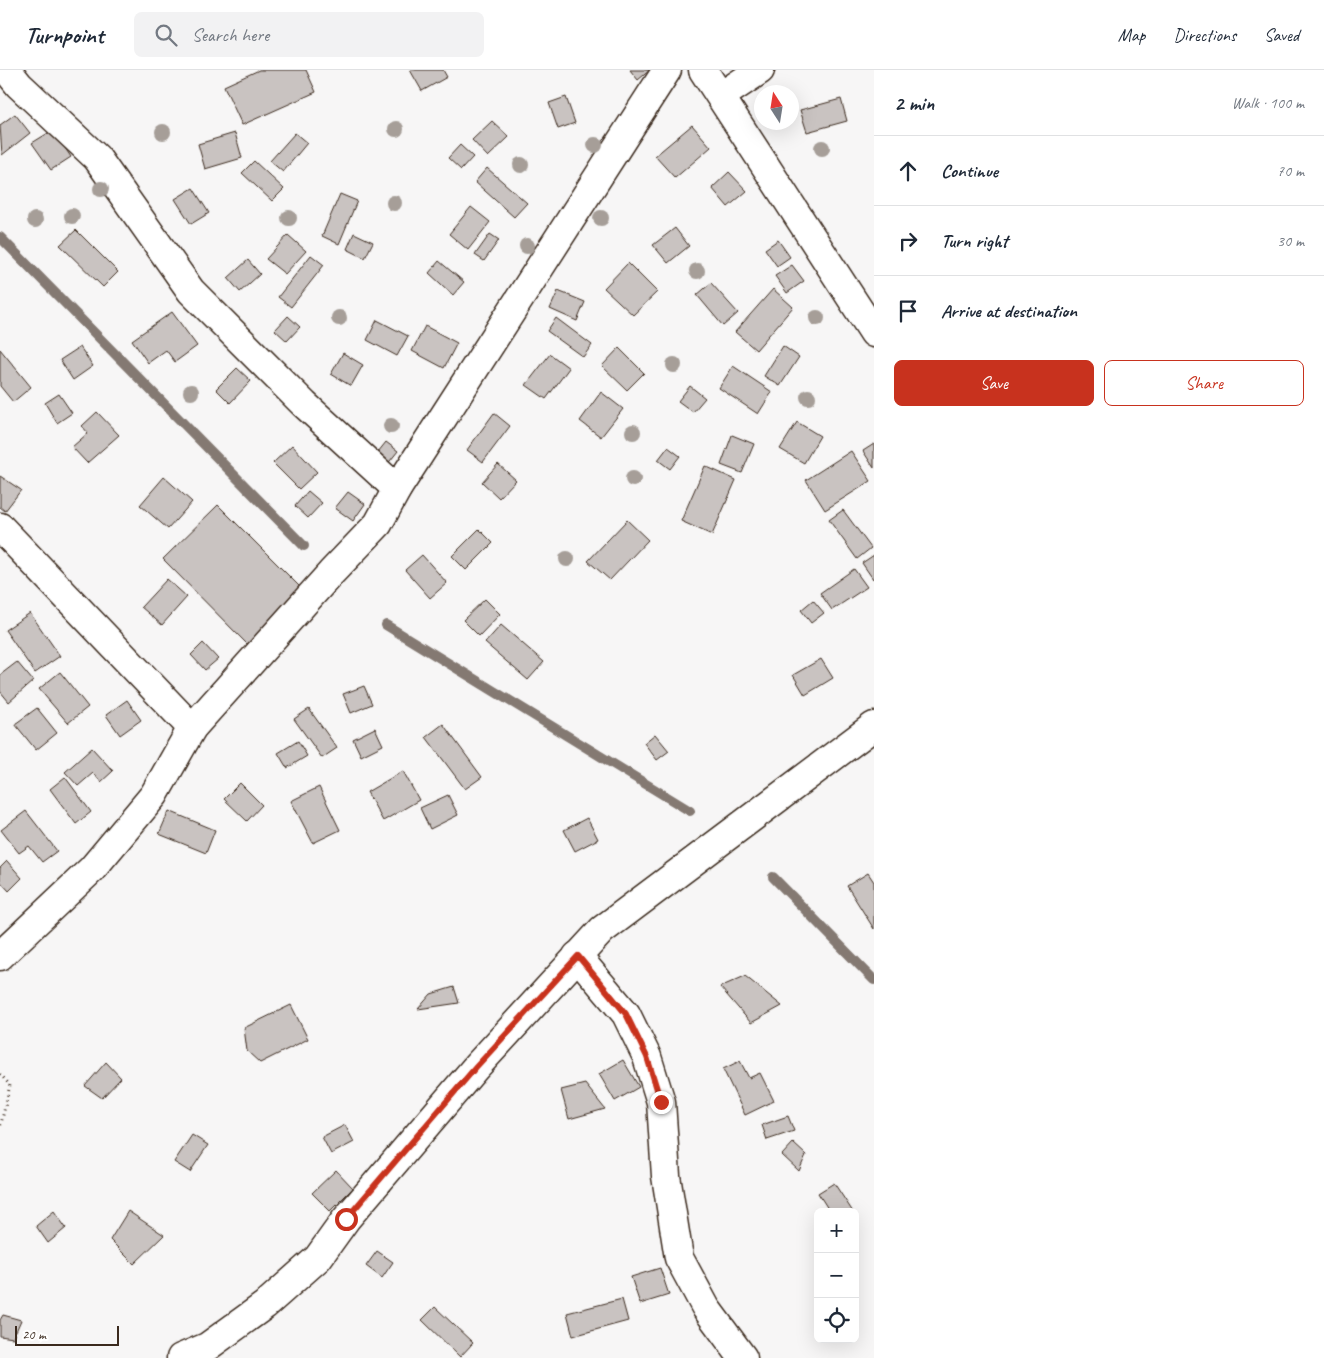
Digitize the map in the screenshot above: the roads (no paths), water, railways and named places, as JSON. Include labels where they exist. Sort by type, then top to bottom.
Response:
[{"type":"street","points":[[7,70],[20,86],[97,158],[191,291],[304,404],[397,489]]},
{"type":"street","points":[[0,956],[98,862],[154,795],[192,728],[331,572],[378,524],[397,489],[667,70]]},
{"type":"street","points":[[702,70],[721,96],[874,333]]},
{"type":"street","points":[[721,96],[760,70]]},
{"type":"street","points":[[0,527],[192,728]]},
{"type":"street","points":[[181,1358],[207,1347],[266,1305],[318,1258],[346,1219],[470,1074],[602,930],[874,726]]},
{"type":"street","points":[[578,956],[626,1014],[647,1057],[661,1102],[666,1176],[679,1258],[706,1308],[743,1358]]},
{"type":"waterway","points":[[0,237],[304,546]]},
{"type":"waterway","points":[[386,625],[690,811]]},
{"type":"waterway","points":[[773,877],[874,980]]}]
